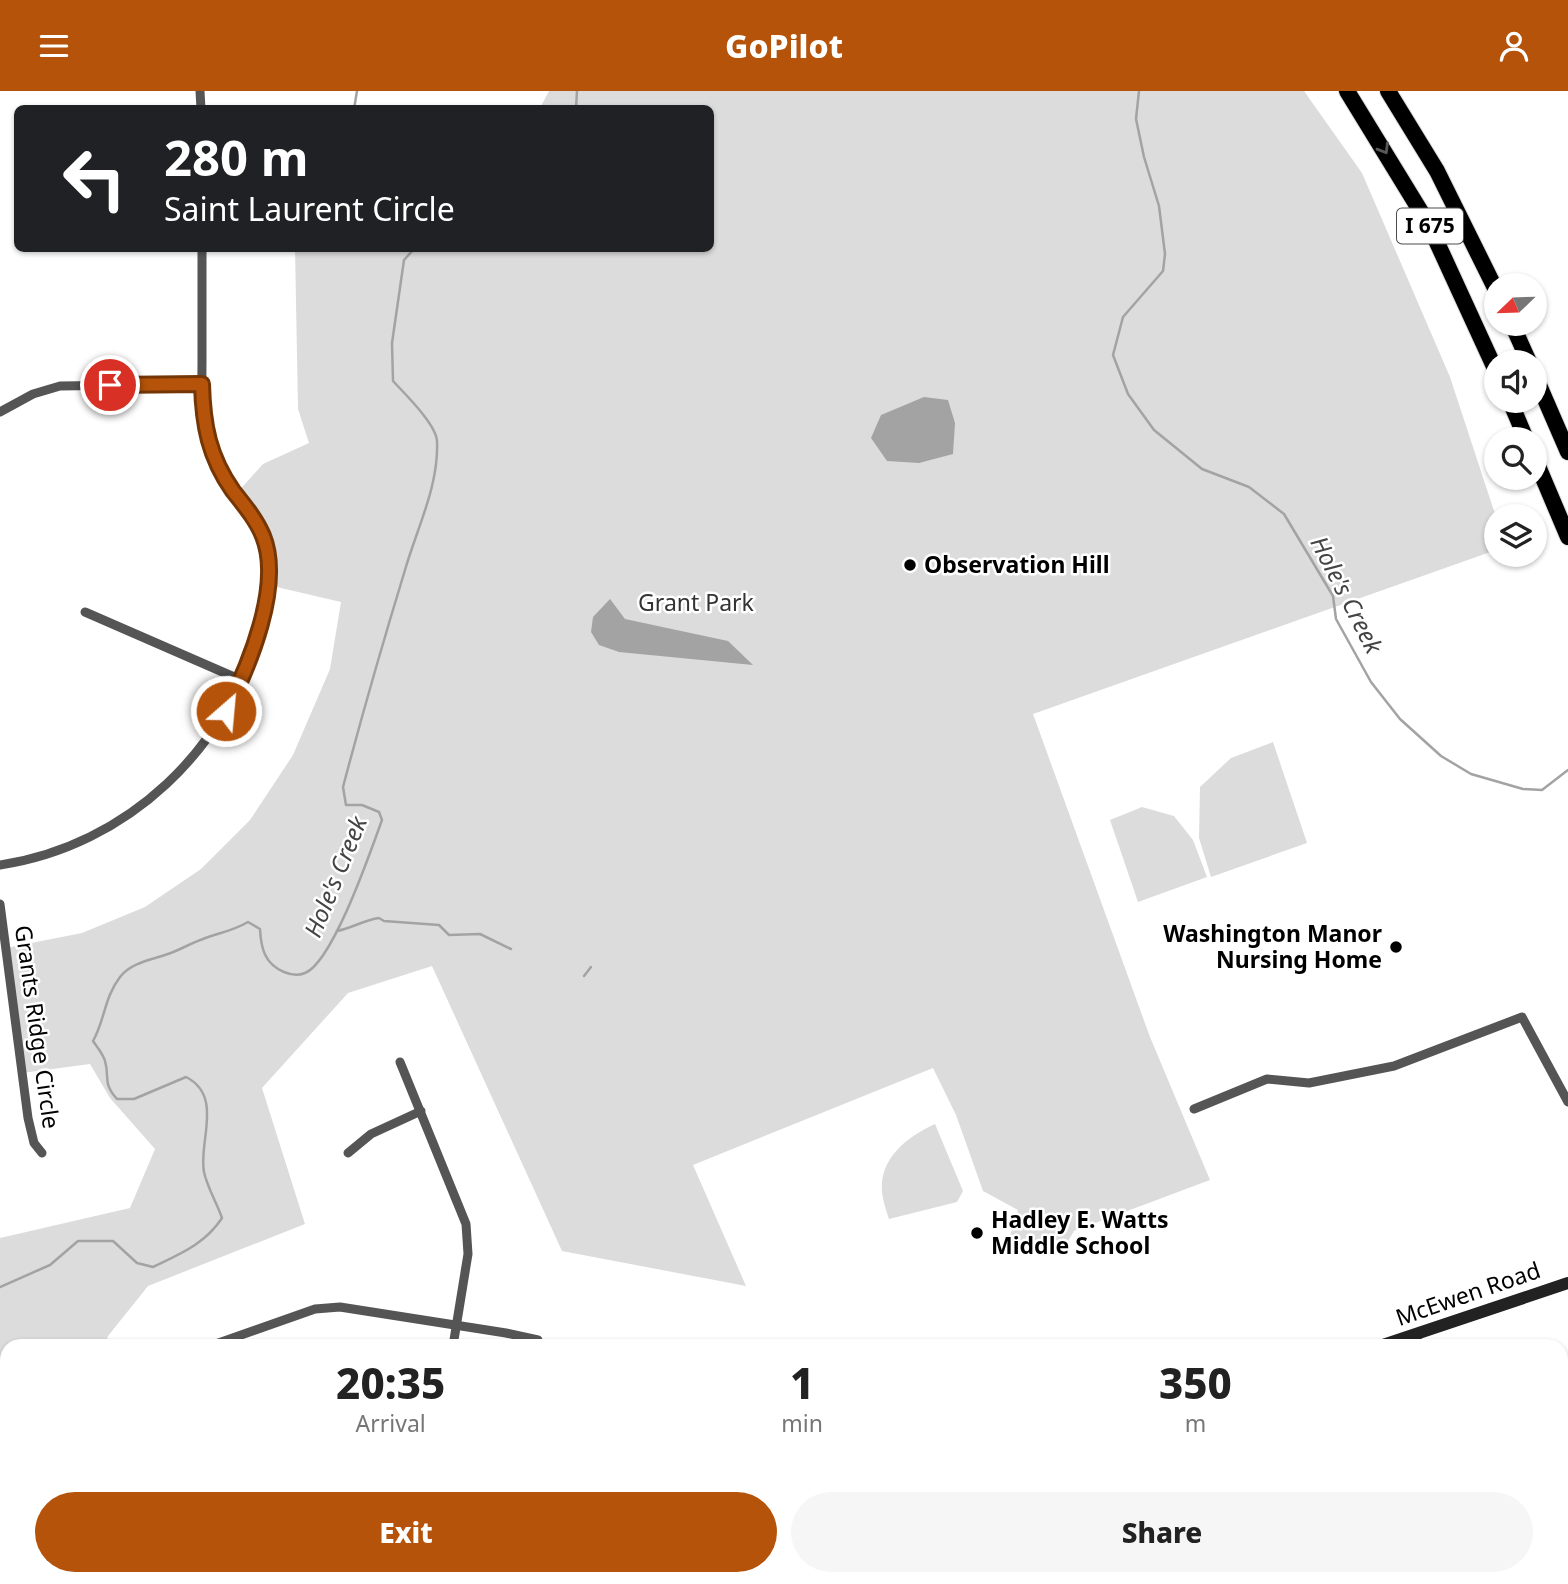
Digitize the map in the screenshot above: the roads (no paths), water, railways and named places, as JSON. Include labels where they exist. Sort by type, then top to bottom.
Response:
[{"type":"highway","name":"I 675","points":[[1347,91],[1429,225],[1486,350]]},
{"type":"highway","name":"I 675","points":[[1388,91],[1437,171],[1488,273]]},
{"type":"highway","points":[[1547,404],[1568,452]]},
{"type":"highway","points":[[1547,487],[1568,537]]},
{"type":"street","points":[[0,865],[32,859],[71,846],[97,834],[146,802],[198,751],[226,711],[241,680],[260,622],[268,585],[269,559],[267,546],[256,521],[221,474],[210,449],[203,419],[202,252]]},
{"type":"street","points":[[0,412],[33,394],[60,386],[202,384]]},
{"type":"street","points":[[85,612],[241,680]]},
{"type":"street","name":"Grants Ridge Circle","points":[[0,904],[28,1118],[34,1143],[42,1153]]},
{"type":"street","points":[[1194,1109],[1268,1079],[1309,1083],[1394,1066],[1522,1017],[1568,1102]]},
{"type":"street","points":[[400,1062],[466,1224],[468,1254],[454,1339]]},
{"type":"street","points":[[348,1153],[372,1134],[421,1111]]},
{"type":"street","name":"McEwen Road","points":[[1420,1339],[1568,1283]]},
{"type":"street","points":[[230,1339],[327,1307],[352,1308],[456,1324],[533,1339]]},
{"type":"waterway","points":[[355,105],[357,91]]},
{"type":"waterway","name":"Hole's Creek","points":[[576,105],[577,91]]},
{"type":"waterway","name":"Hole's Creek","points":[[1139,91],[1136,119],[1159,206],[1165,254],[1163,271],[1123,317],[1113,355],[1128,394],[1154,430],[1202,469],[1249,487],[1284,514],[1333,596],[1336,619],[1371,682],[1400,719],[1441,756],[1471,774],[1523,789],[1542,790],[1568,770]]},
{"type":"waterway","name":"Hole's Creek","points":[[0,1287],[50,1265],[78,1241],[113,1241],[137,1263],[153,1267],[173,1258],[208,1235],[222,1218],[204,1172],[207,1121],[204,1096],[197,1085],[186,1077],[134,1099],[117,1099],[108,1084],[104,1058],[93,1041],[111,993],[120,977],[136,965],[248,922],[260,929],[263,949],[272,965],[289,974],[305,973],[327,949],[360,879],[382,820],[379,812],[362,805],[346,805],[343,787],[389,624],[431,491],[437,458],[437,441],[431,426],[393,381],[392,343],[404,260],[411,252]]},
{"type":"waterway","points":[[337,931],[379,918],[384,921],[439,925],[449,935],[480,934],[511,949]]},
{"type":"waterway","points":[[584,976],[591,967]]},
{"type":"place","name":"Observation Hill","points":[[910,565]]},
{"type":"place","name":"Washington Manor Nursing Home","points":[[1396,947]]},
{"type":"place","name":"Hadley E. Watts Middle School","points":[[977,1233]]},
{"type":"park label","name":"Grant Park","points":[[696,603]]}]
